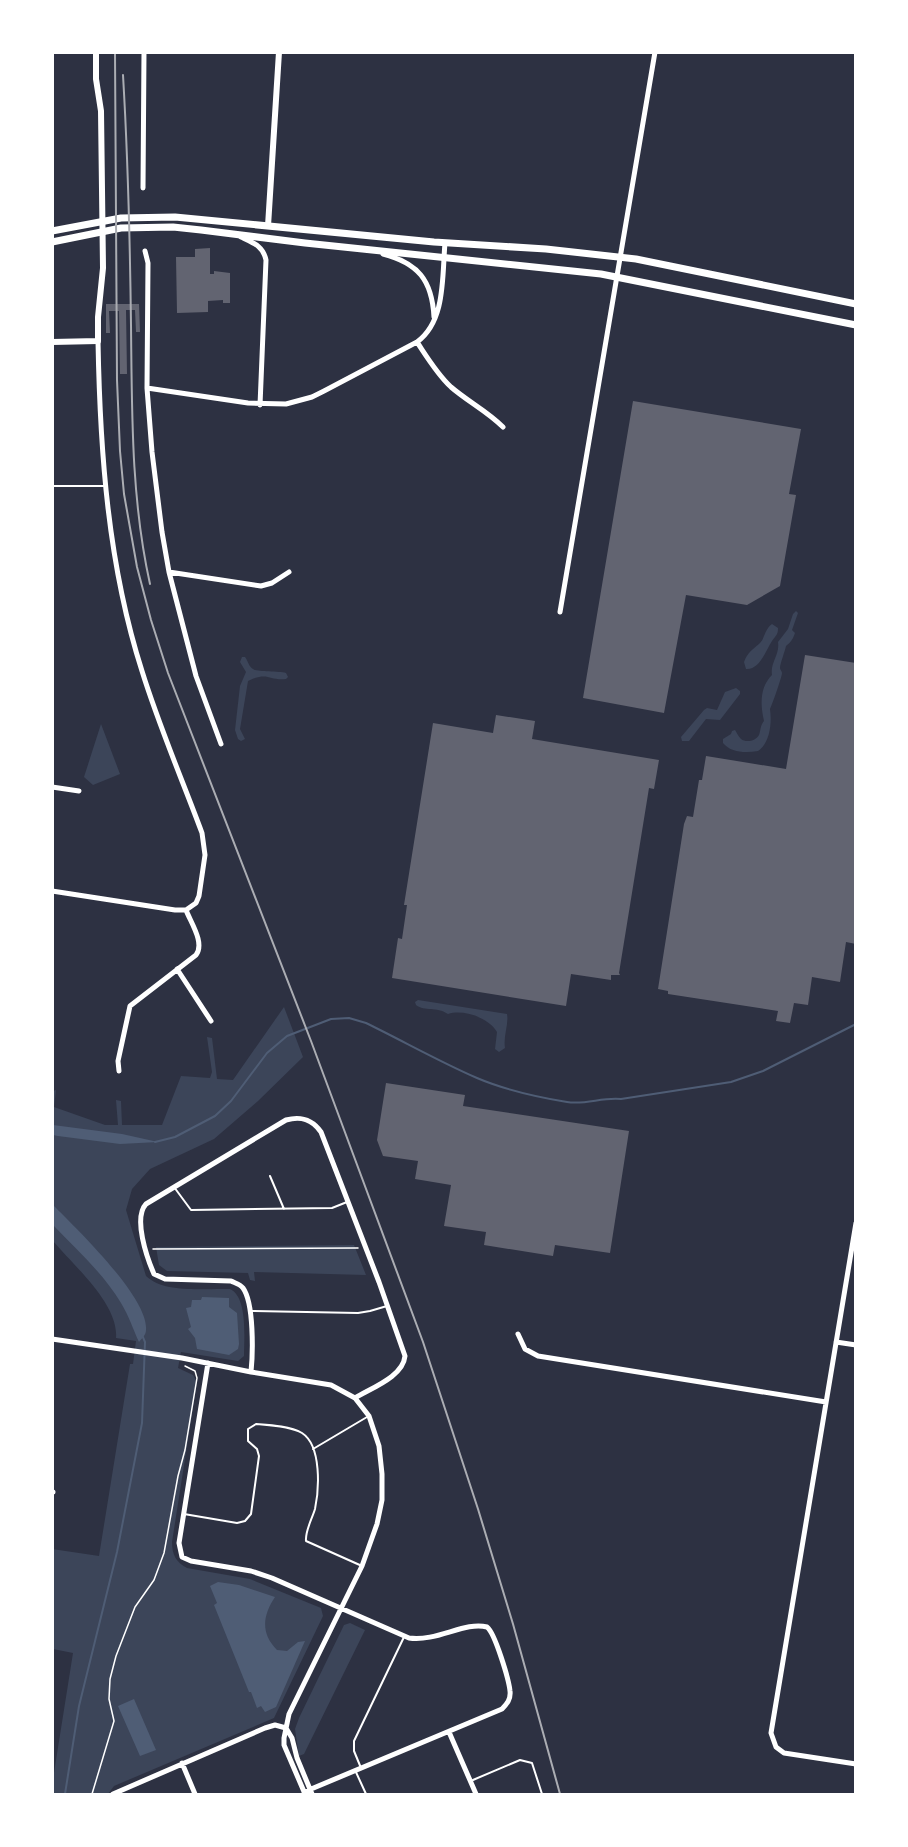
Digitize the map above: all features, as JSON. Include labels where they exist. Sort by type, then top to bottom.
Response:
[{"type":"main road","points":[[52,231],[104,220],[151,216],[201,218],[445,243],[546,249],[620,256],[855,304]]},
{"type":"main road","points":[[232,233],[259,232],[268,226]]},
{"type":"main road","points":[[268,226],[276,235],[305,243]]},
{"type":"main road","points":[[52,242],[121,228],[173,227],[232,233],[369,250],[522,264],[617,277],[855,325]]},
{"type":"street","points":[[52,891],[186,910],[196,903],[199,896],[205,855],[204,840],[136,650],[117,569],[100,426],[98,341],[102,204],[101,111],[96,78],[96,52]]},
{"type":"street","points":[[143,188],[144,52]]},
{"type":"street","points":[[268,226],[279,52]]},
{"type":"street","points":[[560,612],[655,52]]},
{"type":"street","points":[[232,233],[255,243],[262,249],[266,260],[260,405]]},
{"type":"street","points":[[147,388],[260,405],[286,404],[312,397],[417,342],[428,332],[438,306],[445,243]]},
{"type":"street","points":[[369,250],[398,258],[416,269],[430,290],[434,321]]},
{"type":"street","points":[[145,251],[148,263],[147,388],[152,453],[169,572],[196,676],[220,744]]},
{"type":"street","points":[[52,342],[98,341]]},
{"type":"street","points":[[417,342],[449,385],[493,417],[502,427]]},
{"type":"street","points":[[169,572],[261,586],[272,583],[289,572]]},
{"type":"street","points":[[52,787],[79,791]]},
{"type":"street","points":[[119,1071],[117,1061],[126,1013],[130,1006],[199,951],[199,941],[186,910]]},
{"type":"street","points":[[177,969],[211,1022]]},
{"type":"street","points":[[251,1372],[252,1335],[245,1291],[237,1283],[231,1281],[159,1278],[154,1275],[140,1221],[142,1208],[286,1120],[303,1118],[316,1125],[321,1132],[404,1352],[403,1365],[398,1372],[355,1398]]},
{"type":"street","points":[[855,1223],[771,1733],[776,1747],[784,1753],[855,1764]]},
{"type":"street","points":[[519,1334],[525,1349],[538,1356],[826,1402]]},
{"type":"street","points":[[52,1339],[182,1358],[331,1385],[355,1398],[369,1416],[379,1446],[382,1474],[382,1500],[377,1524],[362,1566],[341,1608],[289,1714],[284,1738],[286,1754],[304,1793],[311,1792],[358,1769],[502,1708],[508,1701],[510,1689],[492,1632],[487,1627],[476,1626],[431,1638],[417,1639],[404,1636],[341,1608],[262,1574],[186,1560],[180,1553],[208,1364]]},
{"type":"street","points":[[836,1342],[855,1345]]},
{"type":"street","points":[[113,1794],[275,1725],[286,1728],[292,1738],[297,1758],[311,1792]]},
{"type":"street","points":[[449,1732],[476,1794]]},
{"type":"street","points":[[182,1763],[195,1794]]},
{"type":"lane","points":[[52,486],[106,486]]},
{"type":"lane","points":[[270,1176],[284,1209]]},
{"type":"lane","points":[[174,1187],[191,1210],[332,1208],[348,1202]]},
{"type":"lane","points":[[250,1311],[358,1313],[388,1305]]},
{"type":"lane","points":[[313,1449],[369,1416]]},
{"type":"lane","points":[[184,1514],[243,1522],[249,1516],[259,1456],[257,1449],[247,1438],[248,1429],[253,1424],[299,1431],[307,1437],[313,1449],[317,1468],[314,1514],[305,1536],[306,1541],[362,1566]]},
{"type":"lane","points":[[366,1794],[358,1769],[354,1741],[404,1636]]},
{"type":"lane","points":[[470,1782],[520,1760],[527,1760],[532,1763],[542,1794]]},
{"type":"lane","points":[[238,1794],[247,1794]]},
{"type":"path","points":[[146,1249],[365,1248]]},
{"type":"path","points":[[92,1794],[114,1721],[109,1699],[110,1679],[116,1656],[135,1608],[154,1580],[164,1553],[197,1378],[195,1371],[181,1365]]},
{"type":"shaded area","points":[[796,611],[798,613],[792,630],[795,633],[786,646],[780,668],[782,676],[770,709],[768,738],[758,751],[744,752],[730,749],[723,743],[723,739],[732,731],[735,730],[741,739],[746,741],[753,740],[759,735],[764,721],[763,690],[772,675],[778,642],[788,629]]},
{"type":"shaded area","points":[[772,624],[778,628],[778,632],[759,663],[746,669],[744,662],[747,656],[761,642]]},
{"type":"shaded area","points":[[242,657],[245,657],[250,667],[255,670],[286,673],[288,677],[280,679],[264,676],[248,681],[240,729],[245,739],[241,741],[235,730],[240,686],[246,672],[240,662]]},
{"type":"shaded area","points":[[736,688],[740,694],[720,720],[706,719],[689,741],[682,741],[681,737],[704,710],[707,708],[717,710],[725,692]]},
{"type":"shaded area","points":[[101,724],[120,774],[93,785],[84,777]]},
{"type":"shaded area","points":[[418,1000],[507,1014],[505,1048],[499,1052],[495,1049],[497,1032],[482,1019],[468,1014],[448,1014],[423,1008],[416,1005],[415,1002]]},
{"type":"shaded area","points":[[284,1007],[303,1057],[258,1101],[214,1139],[150,1169],[132,1189],[126,1210],[146,1276],[154,1282],[174,1288],[230,1289],[240,1300],[244,1319],[244,1356],[238,1361],[181,1352],[178,1368],[193,1375],[197,1382],[172,1542],[175,1558],[187,1568],[250,1579],[321,1608],[323,1616],[274,1718],[114,1786],[108,1794],[53,1794],[53,1779],[73,1653],[53,1649],[52,1549],[99,1556],[130,1364],[133,1364],[136,1341],[116,1338],[115,1325],[103,1299],[83,1273],[53,1241],[53,1091],[56,1090],[54,1107],[105,1125],[118,1125],[116,1100],[121,1101],[122,1125],[162,1125],[181,1076],[210,1078],[212,1072],[207,1037],[212,1038],[217,1079],[233,1080]]},
{"type":"shaded area","points":[[53,1125],[122,1134],[158,1142],[120,1144],[58,1136],[53,1135]]},
{"type":"shaded area","points":[[53,1205],[109,1264],[136,1300],[144,1316],[146,1330],[139,1342],[114,1292],[53,1225]]},
{"type":"shaded area","points":[[354,1245],[366,1275],[254,1272],[255,1281],[250,1280],[248,1273],[167,1271],[159,1265],[156,1247]]},
{"type":"shaded area","points":[[202,1297],[229,1298],[229,1307],[237,1313],[239,1344],[238,1349],[229,1355],[197,1349],[195,1338],[188,1329],[191,1327],[186,1308],[191,1307],[192,1300],[201,1300]]},
{"type":"shaded area","points":[[218,1582],[239,1585],[275,1597],[268,1610],[265,1624],[268,1637],[277,1650],[287,1651],[298,1642],[305,1641],[276,1707],[265,1712],[261,1706],[257,1708],[249,1692],[214,1605],[217,1603],[210,1586]]},
{"type":"shaded area","points":[[350,1623],[365,1630],[304,1754],[299,1756],[295,1729],[299,1718],[344,1625]]},
{"type":"shaded area","points":[[134,1699],[156,1750],[140,1756],[118,1706]]},
{"type":"building","points":[[210,248],[210,274],[214,274],[214,271],[230,273],[230,303],[223,303],[223,300],[208,301],[208,312],[177,313],[176,257],[195,257],[195,249]]},
{"type":"building","points":[[106,304],[139,304],[140,332],[136,332],[135,310],[126,310],[127,374],[120,374],[119,311],[109,311],[110,333],[106,333]]},
{"type":"building","points":[[633,401],[801,429],[789,494],[796,495],[780,586],[747,605],[686,595],[664,713],[583,698]]},
{"type":"building","points":[[805,655],[856,663],[856,944],[846,942],[840,982],[812,977],[808,1005],[794,1003],[790,1023],[776,1021],[778,1011],[668,994],[668,991],[658,989],[684,824],[687,816],[693,817],[699,780],[702,780],[706,756],[786,769]]},
{"type":"building","points":[[496,715],[535,721],[532,739],[659,760],[654,789],[649,788],[620,975],[611,975],[611,980],[571,974],[566,1006],[392,978],[398,938],[402,939],[407,905],[404,905],[433,723],[493,733]]},
{"type":"building","points":[[386,1083],[465,1095],[463,1106],[629,1131],[610,1253],[555,1245],[553,1256],[484,1245],[486,1232],[444,1226],[451,1185],[415,1179],[418,1161],[383,1156],[377,1140]]},
{"type":"waterway","points":[[155,1142],[175,1137],[215,1116],[231,1101],[267,1053],[287,1036],[331,1019],[349,1018],[366,1023],[449,1065],[499,1086],[574,1103],[621,1099],[731,1082],[763,1071],[856,1024]]},
{"type":"waterway","points":[[65,1794],[79,1706],[117,1552],[142,1423],[145,1342],[142,1335]]},
{"type":"railway","points":[[115,52],[117,380],[120,451],[124,494],[137,567],[168,673],[311,1041],[423,1342],[513,1624],[560,1794]]},
{"type":"railway","points":[[123,75],[134,455],[139,520],[150,584]]}]
